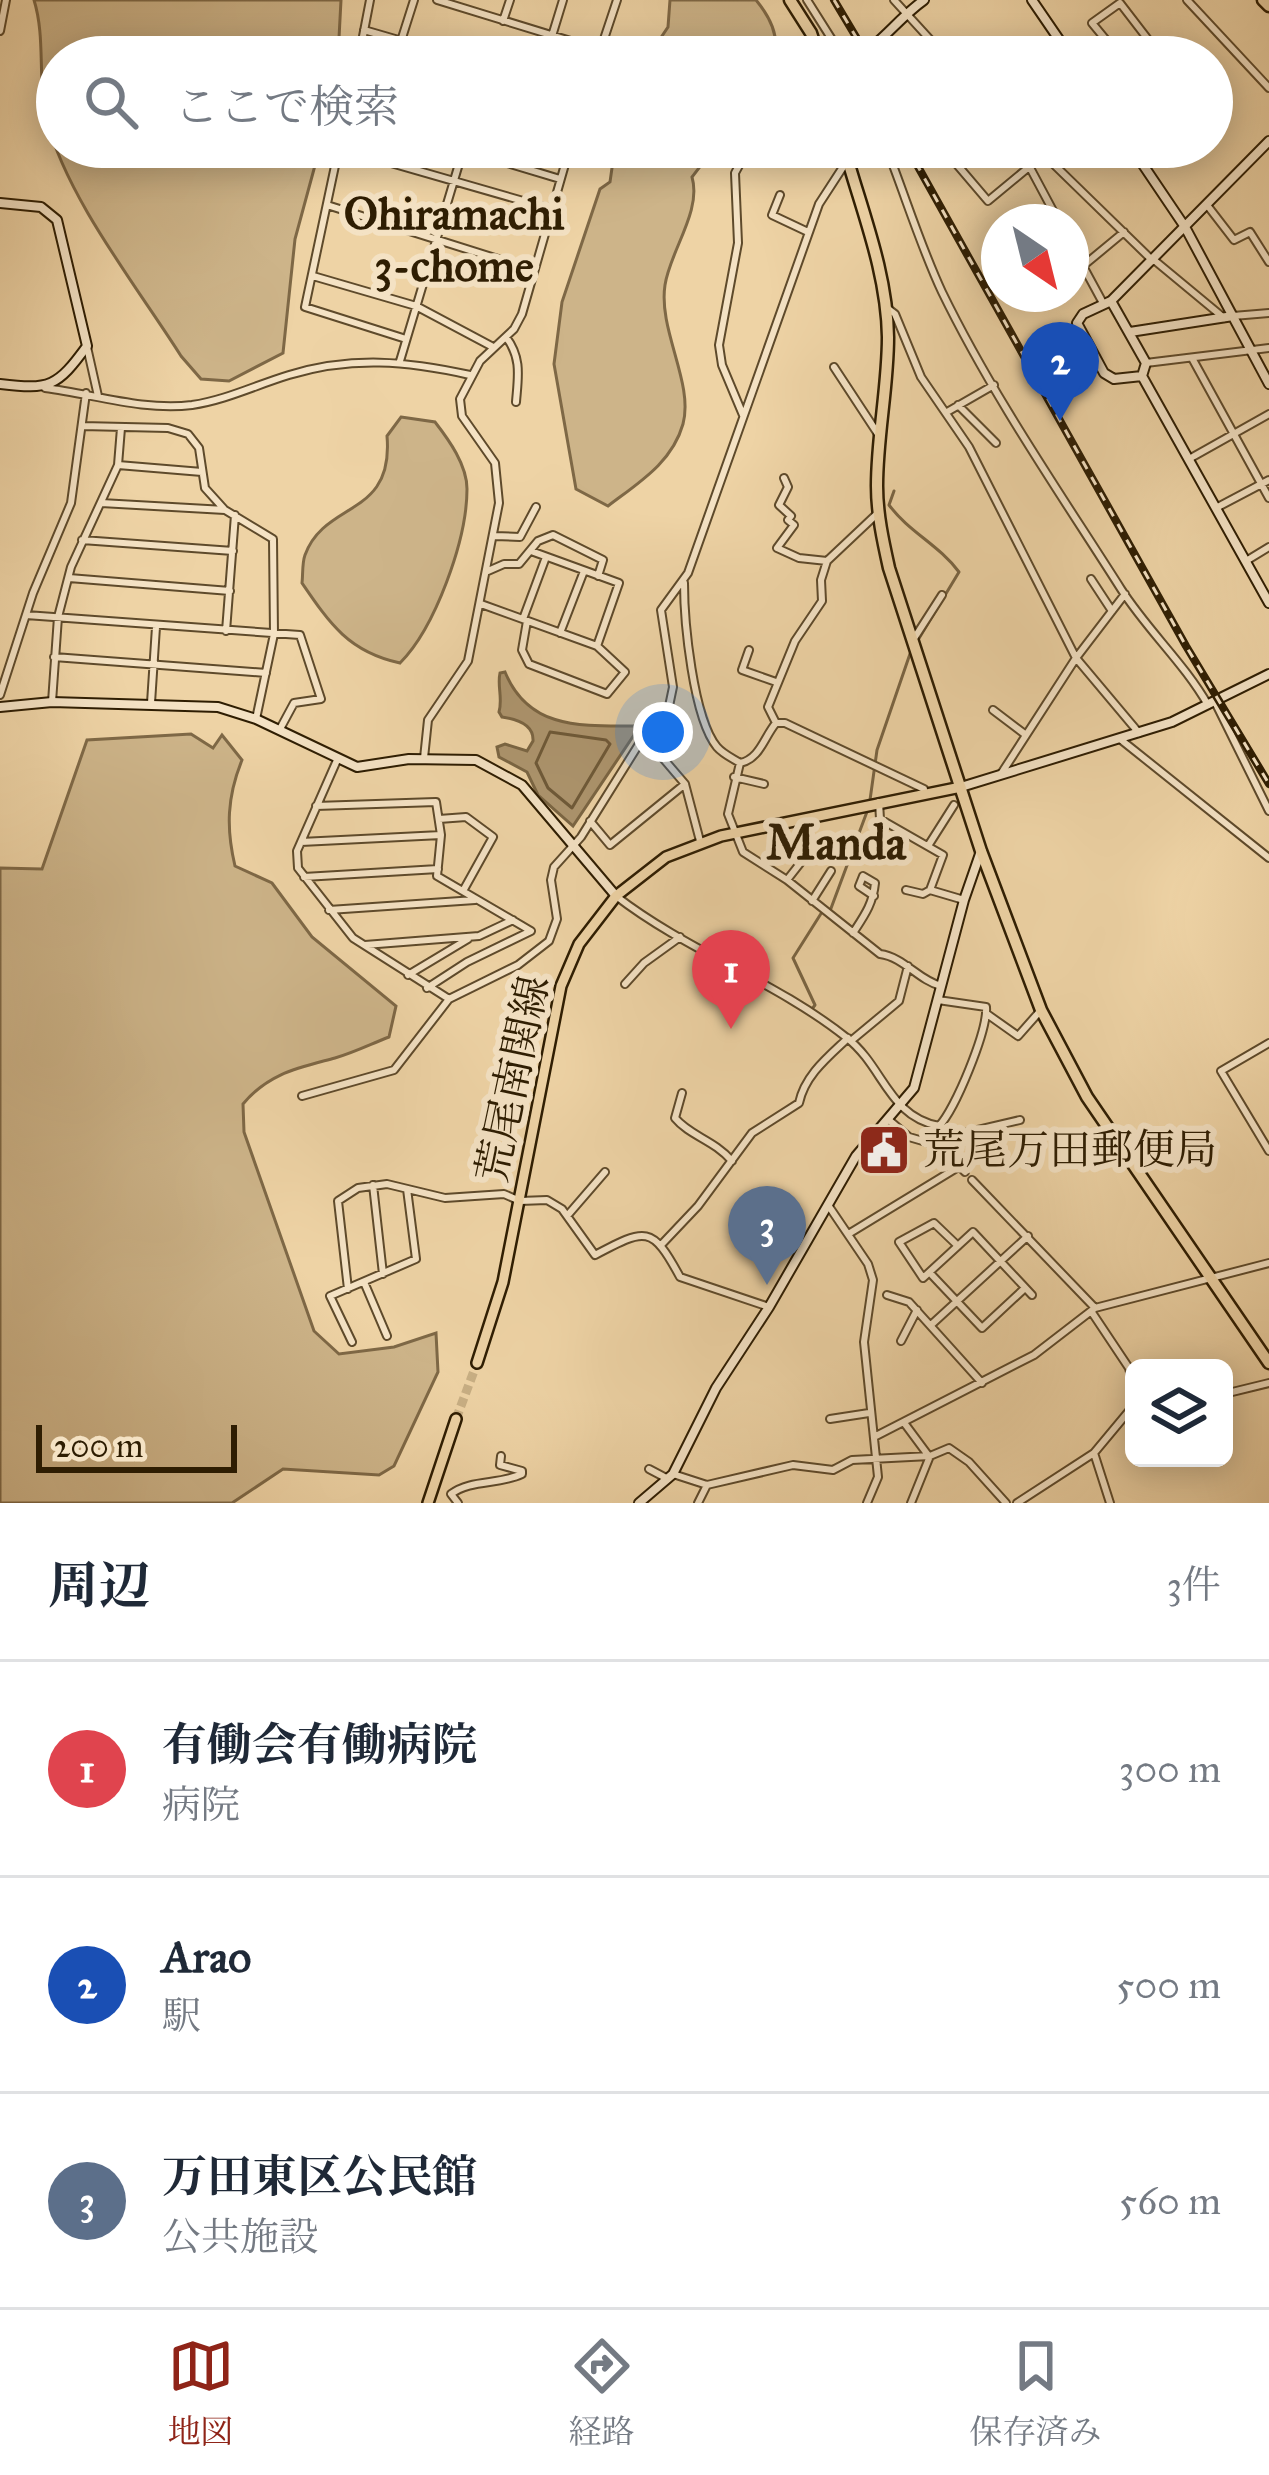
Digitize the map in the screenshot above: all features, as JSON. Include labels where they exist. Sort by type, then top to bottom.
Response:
[{"type":"highway","points":[[790,0],[812,36]]},
{"type":"highway","points":[[850,168],[886,307],[879,512],[889,568],[981,851],[1041,1010],[1087,1097],[1269,1363]]},
{"type":"main road","name":"荒尾南関線","points":[[477,1363],[503,1282],[561,986],[579,944],[616,896],[638,874],[700,841],[961,787]]},
{"type":"main road","points":[[428,1503],[457,1419]]},
{"type":"street","points":[[0,32],[6,0]]},
{"type":"street","points":[[363,36],[370,0]]},
{"type":"street","points":[[403,36],[414,0]]},
{"type":"street","points":[[437,0],[552,36],[563,0]]},
{"type":"street","points":[[503,21],[510,0]]},
{"type":"street","points":[[605,36],[617,0]]},
{"type":"street","points":[[807,0],[830,36]]},
{"type":"street","points":[[895,0],[927,36]]},
{"type":"street","points":[[888,36],[924,0]]},
{"type":"street","points":[[1032,0],[1059,36]]},
{"type":"street","points":[[1187,0],[1221,36]]},
{"type":"street","points":[[1101,36],[1092,23],[1120,3],[1145,36]]},
{"type":"street","points":[[364,30],[384,36]]},
{"type":"street","points":[[1233,49],[1269,88]]},
{"type":"street","points":[[1142,376],[1114,379],[1104,373],[1077,323],[1153,260],[1269,141]]},
{"type":"street","points":[[335,168],[305,307],[406,339]]},
{"type":"street","points":[[415,168],[551,209]]},
{"type":"street","points":[[400,361],[458,168]]},
{"type":"street","points":[[526,168],[560,179]]},
{"type":"street","points":[[424,758],[428,720],[468,661],[488,571],[500,477],[488,449],[459,407],[470,375],[522,314],[562,168]]},
{"type":"street","points":[[738,168],[738,243],[719,345],[742,415]]},
{"type":"street","points":[[302,1096],[394,1070],[449,999],[518,965],[549,941],[557,919],[551,880],[554,867],[590,821],[644,736],[668,711],[672,698],[661,610],[684,581],[808,232],[837,168]]},
{"type":"street","points":[[894,168],[944,294],[994,385],[1125,594],[1212,704],[1269,811]]},
{"type":"street","points":[[960,168],[988,201],[1028,168]]},
{"type":"street","points":[[1030,168],[1049,204]]},
{"type":"street","points":[[1058,168],[1153,260],[1228,317]]},
{"type":"street","points":[[1145,168],[1185,227],[1228,317],[1269,384]]},
{"type":"street","points":[[780,196],[772,215],[808,232]]},
{"type":"street","points":[[0,203],[41,207],[57,220],[98,396]]},
{"type":"street","points":[[327,205],[533,270]]},
{"type":"street","points":[[1207,205],[1234,240],[1250,232],[1269,262]]},
{"type":"street","points":[[1089,261],[1124,232]]},
{"type":"street","points":[[1089,275],[1130,332],[1145,363],[1142,376],[1269,603]]},
{"type":"street","points":[[313,277],[416,306],[494,347]]},
{"type":"street","points":[[886,307],[895,314],[921,377],[970,447],[1076,658],[1139,733]]},
{"type":"street","points":[[1130,332],[1269,313]]},
{"type":"street","points":[[506,337],[519,362],[516,402]]},
{"type":"street","points":[[46,388],[70,369],[87,346]]},
{"type":"street","points":[[1145,363],[1269,348]]},
{"type":"street","points":[[1192,358],[1265,482],[1269,498]]},
{"type":"street","points":[[0,384],[142,404],[194,404],[332,364],[400,361],[470,375]]},
{"type":"street","points":[[834,367],[880,436]]},
{"type":"street","points":[[947,412],[994,385]]},
{"type":"street","points":[[0,695],[71,503],[86,393]]},
{"type":"street","points":[[958,406],[996,443]]},
{"type":"street","points":[[1189,459],[1269,414]]},
{"type":"street","points":[[82,426],[168,428],[188,434],[199,448],[206,488],[225,510]]},
{"type":"street","points":[[52,702],[58,617],[82,540],[118,466],[121,428]]},
{"type":"street","points":[[118,466],[202,472]]},
{"type":"street","points":[[784,478],[788,487],[779,505],[794,525],[778,548],[799,559],[827,561]]},
{"type":"street","points":[[1216,508],[1265,482]]},
{"type":"street","points":[[100,502],[225,510],[273,539],[274,634],[256,719]]},
{"type":"street","points":[[494,536],[520,537],[536,507]]},
{"type":"street","points":[[879,512],[827,561],[821,580],[822,602],[794,641],[768,700],[776,723],[758,754],[740,763],[728,814],[743,852],[787,880],[880,954],[941,986]]},
{"type":"street","points":[[226,631],[235,513]]},
{"type":"street","points":[[488,571],[519,563],[538,541],[553,535],[603,560],[598,576]]},
{"type":"street","points":[[82,540],[233,551]]},
{"type":"street","points":[[1246,561],[1269,547]]},
{"type":"street","points":[[531,551],[619,583],[597,646]]},
{"type":"street","points":[[481,604],[525,620],[560,633],[597,646],[625,672],[607,694],[530,664],[522,650],[525,620],[546,557]]},
{"type":"street","points":[[560,633],[584,571]]},
{"type":"street","points":[[69,578],[230,591]]},
{"type":"street","points":[[1091,579],[1112,611]]},
{"type":"street","points":[[684,581],[684,632],[706,722],[715,744],[740,763]]},
{"type":"street","points":[[1000,776],[1076,658],[1125,594]]},
{"type":"street","points":[[912,640],[942,595]]},
{"type":"street","points":[[26,615],[300,635],[321,699],[294,703],[280,729]]},
{"type":"street","points":[[151,703],[156,626]]},
{"type":"street","points":[[749,650],[742,670],[776,682]]},
{"type":"street","points":[[54,657],[266,673]]},
{"type":"street","points":[[961,787],[1120,740],[1212,704],[1269,674]]},
{"type":"street","points":[[0,707],[52,702],[218,707],[367,768],[424,758],[476,760],[522,785],[616,896],[850,1040],[900,1108],[939,1126],[949,1117],[986,1030],[987,1014],[986,1007],[938,1000]]},
{"type":"street","points":[[993,710],[1026,735]]},
{"type":"street","points":[[776,723],[873,764],[924,789],[924,794]]},
{"type":"street","points":[[644,736],[685,784],[700,841]]},
{"type":"street","points":[[1120,740],[1269,858]]},
{"type":"street","points":[[338,758],[296,860],[344,929],[449,999]]},
{"type":"street","points":[[734,777],[764,784]]},
{"type":"street","points":[[590,821],[610,844],[685,784]]},
{"type":"street","points":[[316,806],[436,802],[441,835],[437,876],[531,931],[427,988]]},
{"type":"street","points":[[880,802],[880,819],[944,855],[930,890],[923,894],[906,890]]},
{"type":"street","points":[[928,847],[954,805]]},
{"type":"street","points":[[439,819],[466,817],[493,837],[463,891]]},
{"type":"street","points":[[301,842],[441,835]]},
{"type":"street","points":[[787,880],[820,838]]},
{"type":"street","points":[[639,1503],[670,1477],[716,1388],[770,1307],[864,1146],[918,1081],[981,851]]},
{"type":"street","points":[[304,877],[438,869]]},
{"type":"street","points":[[812,902],[831,871]]},
{"type":"street","points":[[930,890],[964,900]]},
{"type":"street","points":[[853,934],[874,896]]},
{"type":"street","points":[[329,910],[478,900]]},
{"type":"street","points":[[409,976],[471,937],[513,920]]},
{"type":"street","points":[[364,945],[471,937]]},
{"type":"street","points":[[625,984],[644,963],[680,937]]},
{"type":"street","points":[[662,1244],[698,1206],[752,1133],[799,1103],[811,1076],[899,1001],[908,966]]},
{"type":"street","points":[[987,1014],[1018,1036],[1041,1010]]},
{"type":"street","points":[[1269,1043],[1222,1071],[1269,1151]]},
{"type":"street","points":[[682,1093],[675,1118],[718,1145],[732,1160]]},
{"type":"street","points":[[849,1233],[962,1169],[940,1146],[909,1137],[889,1120]]},
{"type":"street","points":[[953,1158],[960,1134],[1020,1120]]},
{"type":"street","points":[[864,1146],[886,1168]]},
{"type":"street","points":[[567,1216],[605,1172]]},
{"type":"street","points":[[972,1180],[1093,1310],[1125,1362]]},
{"type":"street","points":[[347,1289],[338,1201],[373,1185],[445,1198],[504,1194],[520,1201],[547,1200],[556,1203],[596,1255],[640,1236],[662,1244],[680,1277],[770,1307]]},
{"type":"street","points":[[373,1185],[383,1274]]},
{"type":"street","points":[[352,1342],[330,1296],[416,1259],[407,1189]]},
{"type":"street","points":[[828,1205],[868,1264],[873,1280],[864,1342],[878,1477],[867,1503]]},
{"type":"street","points":[[958,1246],[934,1223],[899,1242],[922,1278],[958,1246],[973,1232],[1032,1295]]},
{"type":"street","points":[[931,1325],[1028,1236]]},
{"type":"street","points":[[876,1436],[1055,1342],[1093,1310],[1269,1264]]},
{"type":"street","points":[[929,1272],[982,1328],[1025,1288]]},
{"type":"street","points":[[364,1282],[387,1336]]},
{"type":"street","points":[[886,1294],[909,1302],[982,1383]]},
{"type":"street","points":[[901,1341],[917,1310]]},
{"type":"street","points":[[1233,1392],[1269,1383]]},
{"type":"street","points":[[830,1420],[869,1413]]},
{"type":"street","points":[[1017,1503],[1094,1453],[1125,1416]]},
{"type":"street","points":[[904,1423],[929,1455]]},
{"type":"street","points":[[650,1469],[705,1485],[793,1465],[833,1470],[852,1460],[929,1455],[949,1448],[1006,1503]]},
{"type":"street","points":[[1094,1453],[1110,1503]]},
{"type":"street","points":[[911,1503],[929,1455]]},
{"type":"street","points":[[458,1503],[451,1494],[462,1486],[522,1474],[500,1466],[501,1456]]},
{"type":"street","points":[[698,1503],[705,1485]]},
{"type":"shaded area","points":[[34,0],[341,0],[339,36],[40,36]]},
{"type":"shaded area","points":[[670,0],[756,0],[775,36],[662,36],[668,27]]},
{"type":"shaded area","points":[[65,168],[314,168],[295,239],[283,353],[229,381],[201,379],[125,272]]},
{"type":"shaded area","points":[[612,168],[699,168],[692,177],[689,217],[665,285],[666,320],[684,391],[683,424],[662,461],[608,506],[576,489],[554,364],[562,302],[600,189],[610,182]]},
{"type":"shaded area","points":[[401,417],[435,422],[461,462],[467,489],[447,582],[425,628],[400,663],[354,644],[302,583],[304,558],[315,537],[380,481],[387,436]]},
{"type":"shaded area","points":[[191,734],[213,748],[222,735],[242,760],[230,813],[235,866],[272,883],[312,937],[396,1006],[389,1037],[285,1073],[243,1104],[244,1132],[314,1331],[339,1354],[394,1347],[436,1333],[438,1372],[394,1466],[379,1475],[283,1469],[232,1503],[0,1503],[0,868],[42,869],[87,740]]},
{"type":"water","points":[[505,672],[515,691],[543,715],[577,724],[636,726],[573,826],[538,795],[527,772],[499,757],[497,747],[505,744],[527,751],[533,741],[527,726],[499,712],[499,678]]},
{"type":"waterway","points":[[894,491],[889,505],[959,572],[918,640]]},
{"type":"waterway","points":[[870,800],[877,750],[912,648]]},
{"type":"waterway","points":[[830,911],[868,809]]},
{"type":"waterway","points":[[812,1009],[815,1005],[793,958],[822,912]]},
{"type":"tunnel","points":[[456,1419],[477,1363]]},
{"type":"railway","points":[[834,0],[855,36]]},
{"type":"railway","points":[[919,168],[1186,646],[1269,784]]},
{"type":"place","name":"Arao","points":[[1060,421]]},
{"type":"place","name":"有働会有働病院","points":[[731,1029]]},
{"type":"place","name":"荒尾万田郵便局","points":[[884,1150]]},
{"type":"place","name":"万田東区公民館","points":[[767,1285]]},
{"type":"district","name":"Ohiramachi 3-chome","points":[[454,239]]},
{"type":"district","name":"Manda","points":[[836,842]]}]
